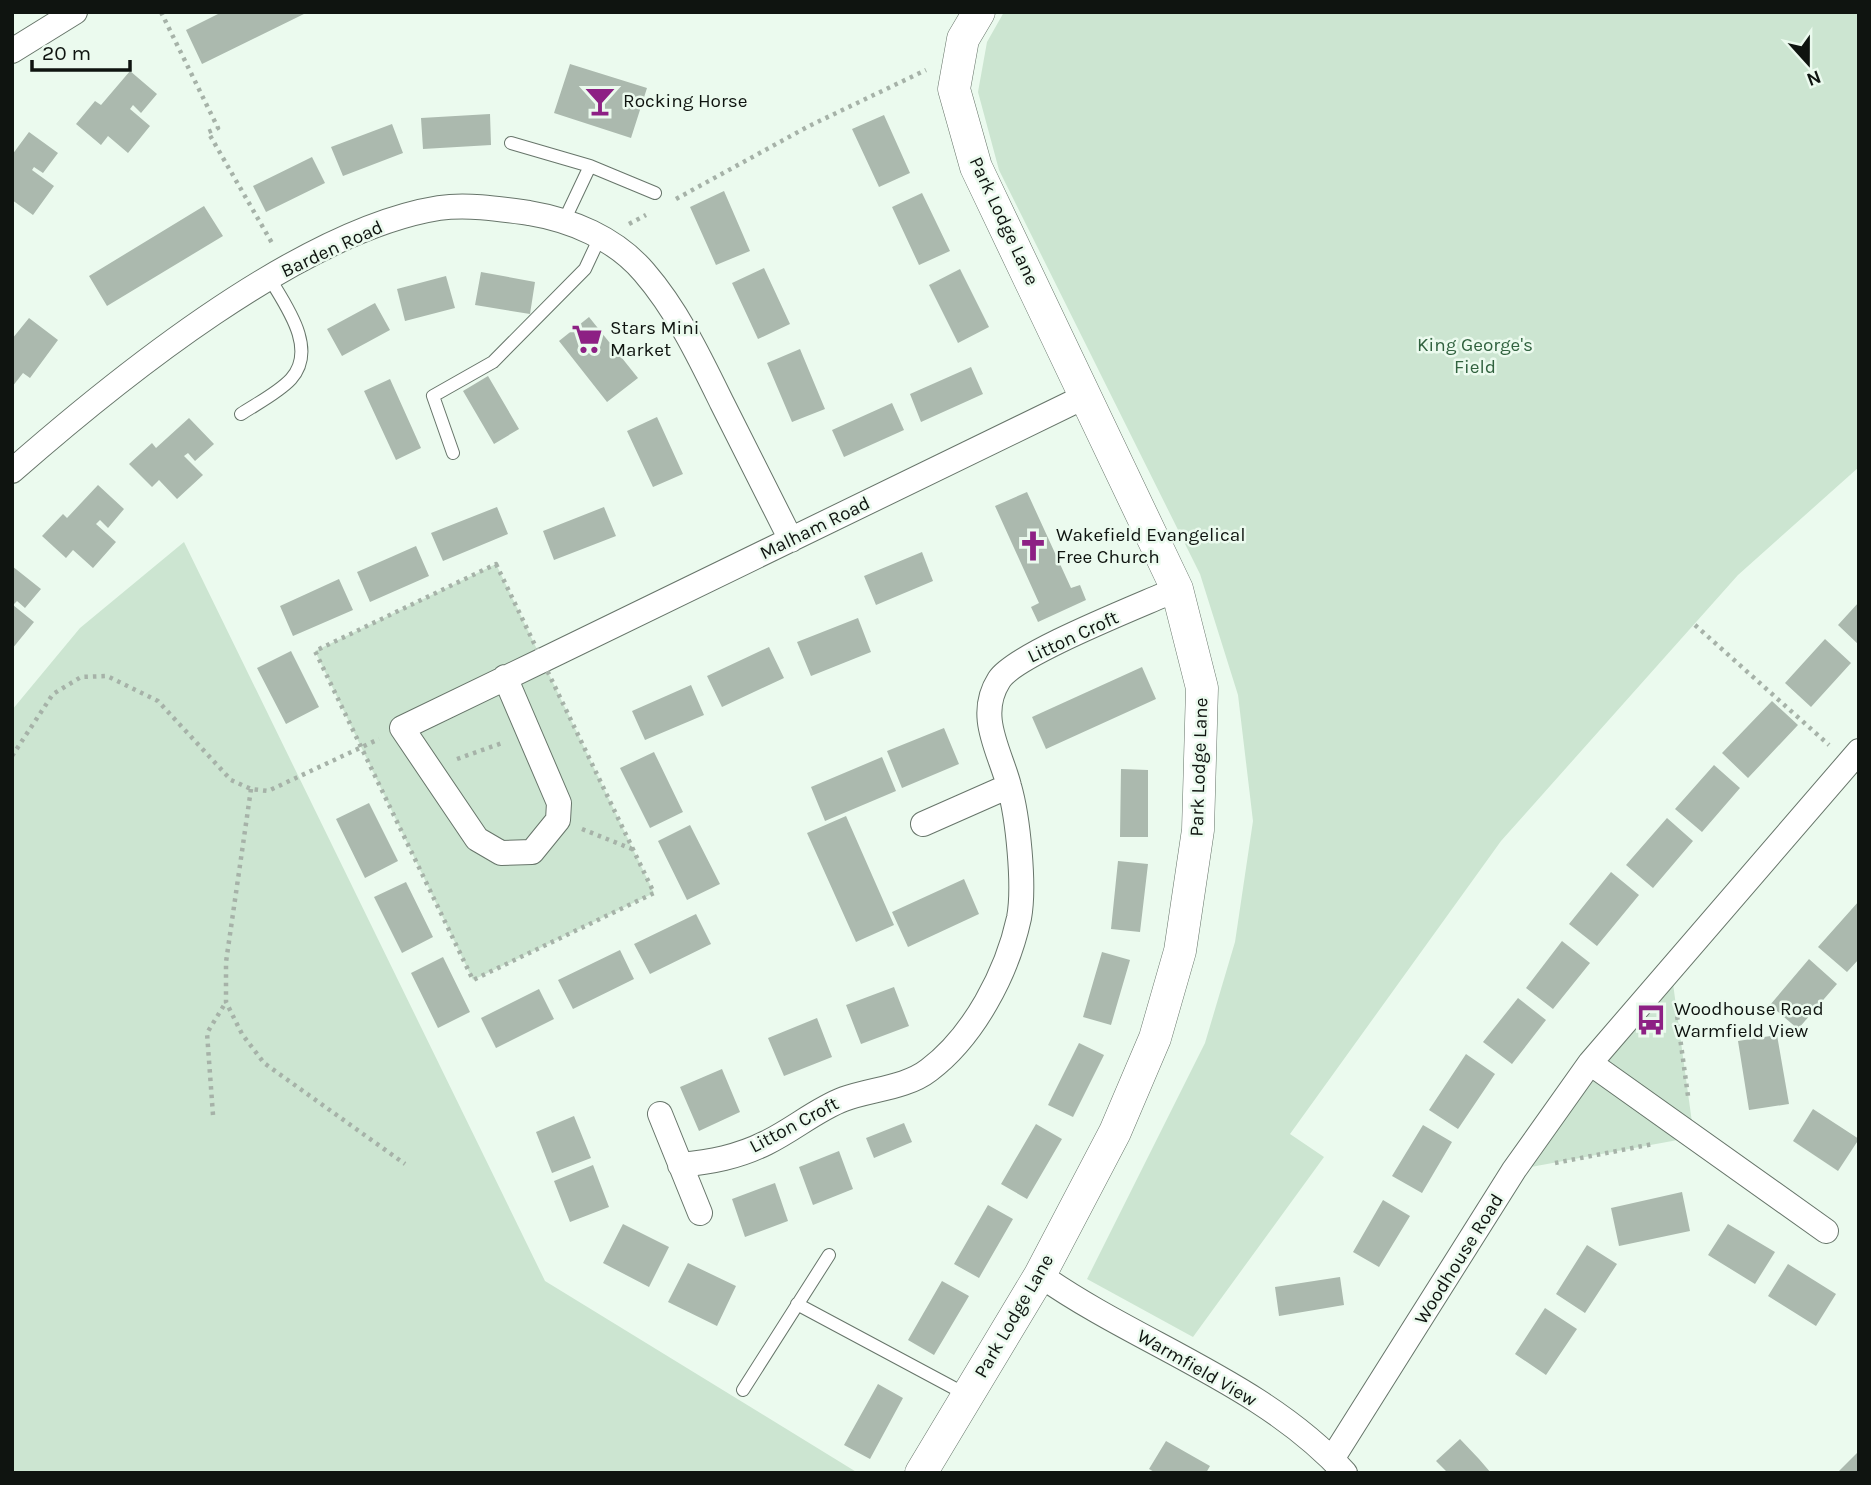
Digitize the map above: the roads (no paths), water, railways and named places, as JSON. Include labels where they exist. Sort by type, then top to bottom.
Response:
[{"type":"street","points":[[12,51],[75,12]]},
{"type":"street","name":"Park Lodge Lane","points":[[921,1473],[1040,1275],[1120,1121],[1155,1038],[1180,951],[1198,830],[1202,688],[1177,589],[972,154],[954,89],[963,39],[979,12]]},
{"type":"street","name":"Barden Road","points":[[12,471],[100,397],[195,328],[278,274],[369,227],[440,208],[492,208],[564,221],[611,243],[643,271],[678,321],[791,540]]},
{"type":"street","name":"Malham Road","points":[[505,677],[559,803],[558,820],[533,852],[501,853],[477,839],[402,728],[505,677],[1086,396]]},
{"type":"street","name":"Litton Croft","points":[[680,1165],[719,1161],[766,1143],[843,1099],[881,1090],[928,1072],[965,1035],[998,979],[1019,916],[1019,850],[1009,786],[992,740],[989,705],[999,679],[1023,659],[1177,589]]},
{"type":"street","name":"Woodhouse Road","points":[[1339,1466],[1514,1170],[1590,1063],[1853,756]]},
{"type":"street","points":[[923,824],[1009,786]]},
{"type":"street","points":[[1590,1063],[1826,1231]]},
{"type":"street","points":[[660,1114],[700,1213]]},
{"type":"street","name":"Warmfield View","points":[[1040,1275],[1070,1296],[1244,1393],[1282,1419],[1339,1466]]},
{"type":"lane","points":[[511,143],[590,166],[655,193]]},
{"type":"lane","points":[[564,221],[590,166]]},
{"type":"lane","points":[[453,453],[433,396],[493,362],[585,270],[600,237]]},
{"type":"lane","points":[[241,414],[291,379],[301,362],[297,324],[278,274]]},
{"type":"lane","points":[[743,1390],[829,1255]]},
{"type":"lane","points":[[797,1304],[968,1395]]},
{"type":"place","name":"Rocking Horse","points":[[600,101]]},
{"type":"place","name":"Stars Mini Market","points":[[587,339]]},
{"type":"place","name":"Wakefield Evangelical Free Church","points":[[1033,546]]},
{"type":"place","name":"Woodhouse Road Warmfield View","points":[[1651,1020]]},
{"type":"park label","name":"King George's Field","points":[[1475,356]]}]
